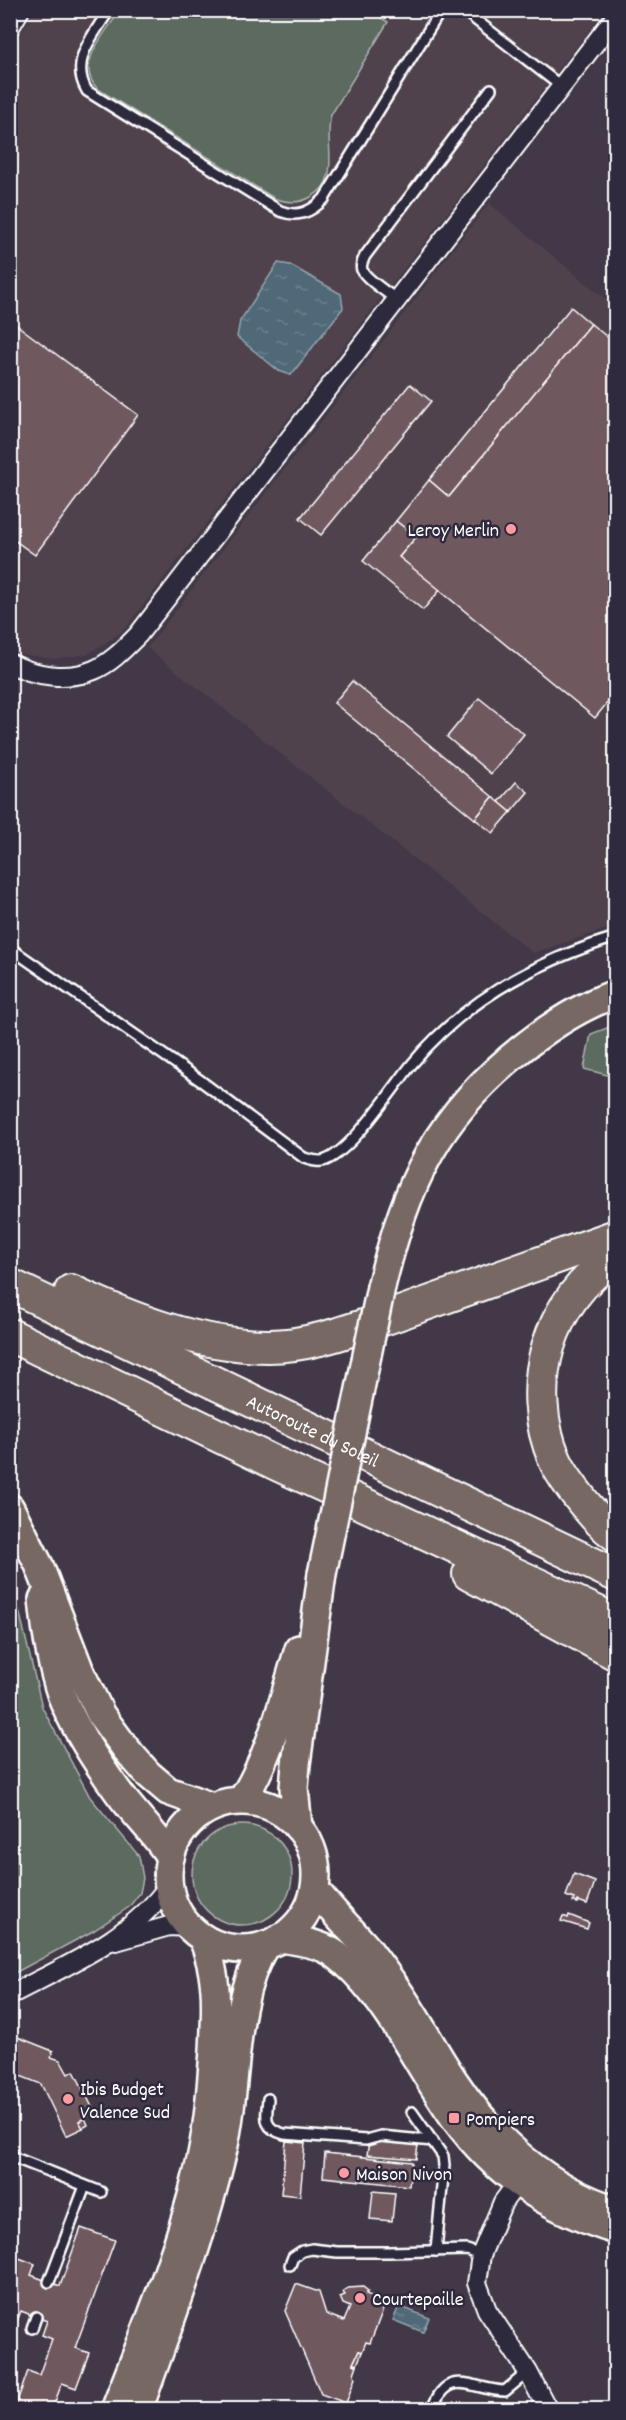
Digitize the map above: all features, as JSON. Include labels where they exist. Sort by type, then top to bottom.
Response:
[{"type":"highway","points":[[10,1263],[99,1305],[163,1328],[222,1342],[270,1346],[332,1336],[615,1236]]},
{"type":"highway","points":[[615,1257],[580,1287],[560,1316],[548,1345],[542,1372],[541,1400],[548,1439],[562,1474],[592,1513],[615,1535]]},
{"type":"highway","name":"Autoroute du Soleil","points":[[10,1285],[615,1575]]},
{"type":"highway","points":[[10,1335],[292,1471],[615,1621]]},
{"type":"highway","points":[[292,1471],[479,1580],[615,1654]]},
{"type":"main road","points":[[298,1827],[294,1788],[296,1764],[322,1574],[381,1287],[392,1242],[405,1206],[424,1160],[450,1120],[479,1086],[540,1034],[568,1016],[615,994]]},
{"type":"main road","points":[[10,1508],[39,1565],[81,1674],[101,1715],[148,1774],[168,1791],[212,1807]]},
{"type":"main road","points":[[39,1565],[46,1631],[61,1693],[78,1730],[119,1793],[160,1840],[170,1857]]},
{"type":"main road","points":[[242,1800],[252,1786],[267,1751],[322,1574]]},
{"type":"main road","points":[[138,2409],[201,2234],[210,2200],[225,2141],[237,2045],[247,1987],[255,1962],[273,1942],[296,1925],[308,1908],[315,1889],[315,1867],[310,1845],[298,1827],[283,1812],[263,1803],[242,1800],[212,1807],[193,1819],[179,1836],[170,1857],[169,1885],[179,1914],[196,1932],[218,1945],[233,1948],[250,1948],[273,1942],[307,1942],[326,1948],[350,1966],[377,1995],[454,2118],[492,2160],[527,2177],[565,2189],[615,2210]]},
{"type":"main road","points":[[315,1889],[326,1905],[366,1948],[397,1989],[471,2105],[508,2145],[527,2177],[568,2214],[615,2230]]},
{"type":"main road","points":[[115,2409],[177,2242],[199,2169],[212,2085],[217,1995],[215,1975],[196,1932]]},
{"type":"street","points":[[10,27],[20,10]]},
{"type":"street","points":[[10,663],[44,675],[72,675],[93,671],[118,655],[138,635],[615,16]]},
{"type":"street","points":[[10,1995],[106,1944],[149,1910],[169,1885]]},
{"type":"street","points":[[106,1944],[169,1926],[196,1932]]},
{"type":"street","points":[[527,2177],[512,2190],[503,2202],[481,2255],[477,2269],[477,2283],[481,2298],[528,2372],[548,2409]]},
{"type":"lane","points":[[109,10],[80,60],[80,75],[87,91],[280,211],[297,215],[316,208],[324,199],[441,10]]},
{"type":"lane","points":[[463,10],[562,87]]},
{"type":"lane","points":[[397,300],[367,276],[361,264],[492,89]]},
{"type":"lane","points":[[10,948],[201,1081],[304,1158],[315,1161],[325,1160],[353,1137],[426,1048],[487,996],[545,964],[582,947],[615,937]]},
{"type":"lane","points":[[268,2099],[267,2124],[272,2131],[284,2134],[366,2140],[381,2136],[433,2141]]},
{"type":"lane","points":[[412,2112],[443,2156],[436,2251]]},
{"type":"lane","points":[[10,2156],[101,2192]]},
{"type":"lane","points":[[49,2282],[85,2186]]},
{"type":"lane","points":[[290,2265],[293,2257],[302,2251],[312,2249],[337,2252],[467,2250],[481,2255]]},
{"type":"lane","points":[[32,2328],[36,2317]]},
{"type":"lane","points":[[432,2409],[442,2389],[453,2383],[464,2382],[482,2389],[505,2391],[528,2372]]},
{"type":"shaded area","points":[[35,11],[604,11],[123,631],[88,654],[54,659],[21,654],[11,646],[10,51]]},
{"type":"shaded area","points":[[489,203],[615,307],[615,926],[533,953],[147,648]]},
{"type":"green space","points":[[120,11],[370,11],[388,22],[331,115],[330,160],[326,181],[321,190],[302,201],[288,202],[274,198],[98,89],[91,80],[89,70],[94,49]]},
{"type":"green space","points":[[615,1025],[615,1077],[584,1069],[591,1034]]},
{"type":"green space","points":[[11,1586],[18,1606],[42,1707],[90,1797],[139,1856],[143,1878],[140,1893],[129,1907],[93,1931],[11,1975]]},
{"type":"green space","points":[[242,1825],[261,1829],[278,1839],[288,1856],[292,1875],[288,1894],[278,1911],[261,1921],[242,1925],[223,1921],[206,1911],[196,1894],[192,1875],[196,1856],[206,1839],[223,1829]]},
{"type":"water","points":[[278,263],[290,265],[341,294],[343,308],[291,375],[279,371],[237,337],[240,321]]},
{"type":"water","points":[[399,2306],[429,2318],[423,2332],[393,2320]]},
{"type":"building","points":[[571,307],[591,324],[449,497],[429,480]]},
{"type":"building","points":[[10,320],[138,415],[35,555],[10,537]]},
{"type":"building","name":"Leroy Merlin","points":[[591,324],[616,344],[616,692],[595,718],[399,557],[416,537],[396,521],[429,480],[449,497]]},
{"type":"building","points":[[410,384],[431,401],[321,535],[300,518]]},
{"type":"building","points":[[396,521],[416,537],[399,557],[440,590],[423,610],[363,561]]},
{"type":"building","points":[[352,681],[493,797],[475,819],[334,703]]},
{"type":"building","points":[[479,698],[524,734],[491,774],[447,737]]},
{"type":"building","points":[[516,782],[528,792],[511,812],[499,802]]},
{"type":"building","points":[[493,797],[511,812],[493,833],[475,819]]},
{"type":"building","points":[[574,1874],[595,1882],[587,1904],[573,1902],[574,1899],[566,1896]]},
{"type":"building","points":[[569,1915],[589,1923],[587,1929],[561,1921],[563,1916],[568,1918]]},
{"type":"building","name":"Ibis Budget Valence Sud","points":[[10,2034],[53,2051],[51,2057],[60,2060],[68,2074],[74,2071],[95,2113],[79,2121],[83,2128],[66,2136],[41,2084],[10,2072]]},
{"type":"building","points":[[85,2118],[88,2125],[83,2128],[79,2121]]},
{"type":"building","points":[[286,2141],[305,2143],[300,2196],[281,2194]]},
{"type":"building","points":[[369,2141],[418,2145],[416,2159],[367,2155]]},
{"type":"building","points":[[325,2153],[412,2162],[409,2186],[323,2177]]},
{"type":"building","points":[[373,2191],[395,2193],[392,2221],[370,2219]]},
{"type":"building","points":[[81,2228],[115,2240],[75,2348],[89,2353],[76,2388],[62,2383],[52,2410],[14,2410],[28,2371],[39,2375],[52,2339],[42,2335],[47,2321],[21,2311],[17,2321],[10,2319],[10,2258],[18,2261],[19,2258],[35,2264],[31,2275],[60,2286]]},
{"type":"building","points":[[296,2284],[319,2292],[326,2314],[344,2321],[350,2307],[343,2304],[340,2297],[345,2295],[343,2292],[348,2288],[363,2287],[368,2291],[366,2294],[386,2302],[370,2343],[366,2342],[353,2364],[357,2365],[355,2378],[346,2403],[321,2394],[285,2311]]},
{"type":"building","points":[[359,2351],[362,2352],[357,2365],[353,2364]]},
{"type":"place","name":"Leroy Merlin","points":[[511,529]]},
{"type":"place","name":"Ibis Budget Valence Sud","points":[[68,2099]]},
{"type":"place","name":"Pompiers","points":[[454,2118]]},
{"type":"place","name":"Maison Nivon","points":[[344,2173]]},
{"type":"place","name":"Courtepaille","points":[[360,2298]]}]
